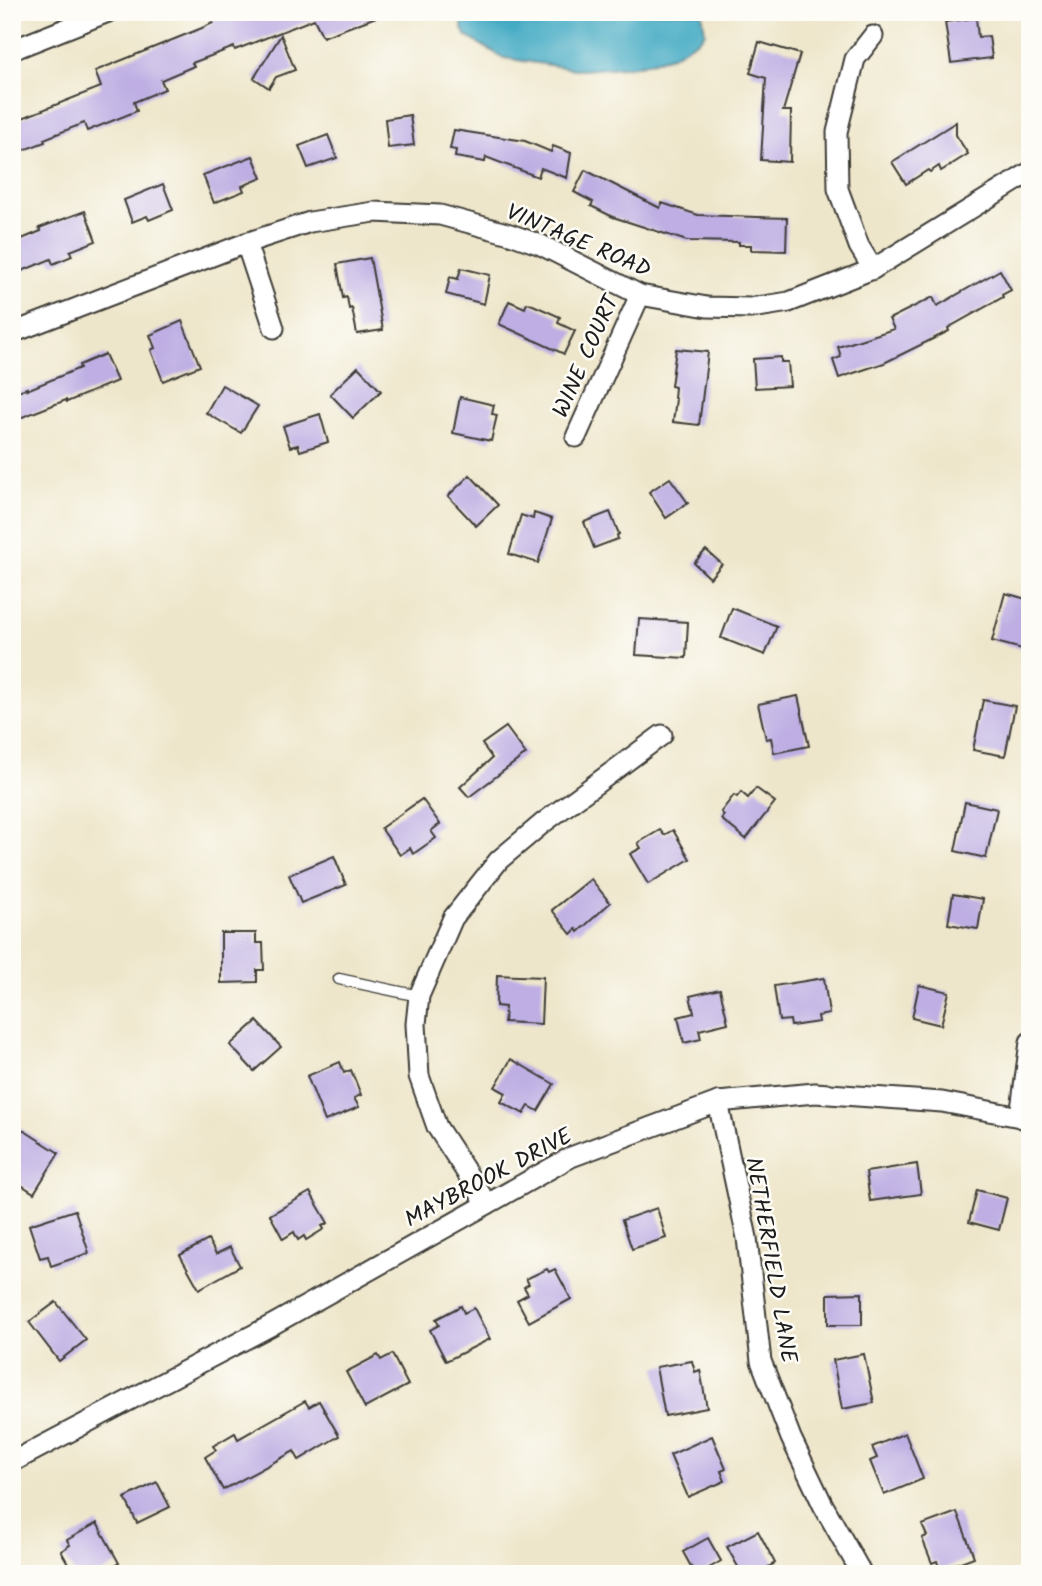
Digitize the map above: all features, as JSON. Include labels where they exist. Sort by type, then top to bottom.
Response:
[{"type":"street","points":[[12,50],[107,12]]},
{"type":"street","points":[[873,36],[855,59],[837,132],[838,189],[859,246],[873,269]]},
{"type":"street","name":"VINTAGE ROAD","points":[[12,333],[246,243],[310,222],[374,212],[440,215],[510,234],[541,246],[640,295],[707,307],[751,308],[789,302],[873,269],[1030,172]]},
{"type":"street","points":[[246,243],[274,328]]},
{"type":"street","name":"WINE COURT","points":[[576,437],[640,295]]},
{"type":"street","points":[[487,1204],[437,1127],[419,1076],[416,1024],[419,996],[453,918],[499,860],[543,823],[662,735]]},
{"type":"street","points":[[1025,1119],[1030,1042]]},
{"type":"street","name":"MAYBROOK DRIVE","points":[[12,1462],[272,1325],[571,1157],[719,1102],[814,1093],[942,1102],[1025,1119]]},
{"type":"street","name":"NETHERFIELD LANE","points":[[719,1102],[747,1238],[761,1361],[791,1438],[822,1505],[862,1574]]},
{"type":"lane","points":[[339,979],[419,996]]},
{"type":"water","points":[[472,12],[702,12],[705,32],[701,38],[672,56],[635,66],[582,70],[504,58],[466,36],[462,29],[462,19]]},
{"type":"building","points":[[229,12],[384,14],[323,37],[314,19],[235,50],[234,47],[192,63],[194,66],[161,80],[165,89],[134,102],[137,111],[87,131],[84,123],[21,151],[12,122],[101,87],[95,71],[202,28],[213,23],[212,19]]},
{"type":"building","points":[[976,18],[978,37],[989,36],[992,58],[951,63],[945,22]]},
{"type":"building","points":[[281,35],[295,70],[276,77],[269,88],[254,78]]},
{"type":"building","points":[[759,42],[800,54],[783,111],[791,111],[790,162],[761,160],[766,78],[750,73]]},
{"type":"building","points":[[410,115],[414,145],[388,148],[385,119]]},
{"type":"building","points":[[956,122],[956,135],[968,154],[941,171],[939,166],[930,172],[928,170],[906,184],[892,162]]},
{"type":"building","points":[[454,130],[525,141],[551,152],[553,146],[571,153],[567,178],[541,168],[538,177],[486,157],[485,162],[455,157],[456,150],[450,149]]},
{"type":"building","points":[[328,135],[337,158],[308,168],[299,146]]},
{"type":"building","points":[[253,156],[262,178],[242,186],[244,191],[214,203],[203,175]]},
{"type":"building","points":[[585,170],[660,208],[662,203],[698,215],[787,218],[786,251],[751,250],[751,245],[739,245],[739,242],[687,241],[613,217],[591,206],[593,202],[574,192]]},
{"type":"building","points":[[163,184],[173,210],[149,220],[147,216],[132,222],[124,200]]},
{"type":"building","points":[[85,211],[96,241],[70,251],[72,256],[53,264],[51,259],[12,275],[12,243],[41,231],[39,228]]},
{"type":"building","points":[[370,258],[383,330],[357,334],[352,308],[349,309],[347,297],[343,298],[337,264]]},
{"type":"building","points":[[461,268],[490,275],[484,304],[446,294],[450,277],[458,279]]},
{"type":"building","points":[[1000,270],[1011,290],[1002,295],[1003,297],[948,328],[949,331],[884,363],[839,378],[833,360],[841,357],[838,347],[894,329],[889,319],[933,297],[937,306]]},
{"type":"building","points":[[509,301],[525,308],[527,303],[560,317],[558,323],[575,331],[564,354],[499,324]]},
{"type":"building","points":[[182,321],[200,366],[163,381],[151,350],[155,348],[150,335]]},
{"type":"building","points":[[676,349],[708,352],[699,425],[673,422],[676,399],[675,387],[671,386]]},
{"type":"building","points":[[105,354],[117,381],[12,421],[12,393],[27,390],[80,368],[79,365]]},
{"type":"building","points":[[781,357],[781,362],[788,362],[790,386],[755,388],[753,359]]},
{"type":"building","points":[[358,367],[381,391],[353,418],[330,394]]},
{"type":"building","points":[[222,385],[258,406],[241,433],[206,413]]},
{"type":"building","points":[[460,397],[494,405],[492,414],[497,415],[491,441],[453,433]]},
{"type":"building","points":[[320,414],[328,442],[300,451],[298,445],[290,447],[283,426]]},
{"type":"building","points":[[470,475],[498,505],[476,526],[448,496]]},
{"type":"building","points":[[670,478],[688,503],[666,518],[649,492]]},
{"type":"building","points":[[610,512],[619,534],[618,539],[594,548],[584,522]]},
{"type":"building","points":[[534,513],[552,519],[538,563],[509,554],[521,515],[533,519]]},
{"type":"building","points":[[706,550],[722,564],[710,578],[694,563]]},
{"type":"building","points":[[1005,593],[1030,600],[1030,651],[992,641]]},
{"type":"building","points":[[732,608],[777,626],[765,655],[721,638]]},
{"type":"building","points":[[639,619],[688,622],[686,658],[636,655]]},
{"type":"building","points":[[798,696],[809,746],[774,753],[771,738],[766,739],[758,704]]},
{"type":"building","points":[[983,700],[1015,706],[1005,756],[973,750]]},
{"type":"building","points":[[506,727],[526,754],[469,797],[460,787],[492,758],[482,744]]},
{"type":"building","points":[[756,788],[775,802],[746,839],[721,819],[724,815],[721,812],[734,795],[737,797],[741,792],[748,798]]},
{"type":"building","points":[[422,799],[440,824],[431,831],[436,838],[413,854],[410,848],[400,855],[381,828]]},
{"type":"building","points":[[965,802],[997,809],[986,858],[955,851]]},
{"type":"building","points":[[660,830],[664,835],[673,830],[690,859],[648,884],[630,854],[641,848],[638,843]]},
{"type":"building","points":[[334,856],[346,885],[301,903],[289,875]]},
{"type":"building","points":[[591,879],[610,903],[578,932],[576,929],[571,934],[552,910]]},
{"type":"building","points":[[953,894],[983,899],[978,929],[948,924]]},
{"type":"building","points":[[221,933],[256,933],[256,943],[263,943],[264,970],[257,970],[257,982],[221,983]]},
{"type":"building","points":[[497,975],[543,977],[541,1024],[504,1022],[505,1007],[496,1006]]},
{"type":"building","points":[[824,978],[829,1014],[818,1016],[819,1022],[791,1026],[790,1020],[779,1021],[774,986]]},
{"type":"building","points":[[919,985],[949,992],[941,1025],[912,1018]]},
{"type":"building","points":[[720,989],[728,1023],[699,1030],[701,1039],[684,1043],[678,1017],[694,1013],[690,996]]},
{"type":"building","points":[[257,1021],[281,1047],[254,1071],[230,1045]]},
{"type":"building","points":[[511,1059],[554,1084],[538,1111],[529,1106],[524,1114],[501,1102],[506,1093],[495,1087]]},
{"type":"building","points":[[340,1062],[344,1073],[351,1070],[361,1095],[354,1098],[359,1107],[325,1121],[307,1076]]},
{"type":"building","points":[[20,1128],[59,1153],[34,1193],[12,1179],[12,1140]]},
{"type":"building","points":[[917,1164],[921,1194],[870,1201],[866,1172]]},
{"type":"building","points":[[977,1190],[1007,1198],[999,1230],[969,1222]]},
{"type":"building","points":[[310,1192],[328,1223],[322,1226],[324,1229],[306,1240],[304,1236],[298,1240],[294,1232],[283,1239],[270,1215]]},
{"type":"building","points":[[657,1208],[666,1238],[632,1249],[622,1220]]},
{"type":"building","points":[[75,1210],[89,1253],[51,1266],[48,1256],[40,1258],[29,1225]]},
{"type":"building","points":[[208,1240],[216,1254],[230,1247],[240,1266],[199,1289],[180,1255]]},
{"type":"building","points":[[547,1269],[549,1272],[555,1269],[571,1299],[529,1322],[517,1300],[528,1294],[524,1287],[529,1284],[526,1279]]},
{"type":"building","points":[[862,1293],[862,1325],[828,1325],[828,1294]]},
{"type":"building","points":[[56,1302],[86,1340],[59,1361],[29,1322]]},
{"type":"building","points":[[461,1306],[464,1313],[474,1308],[490,1339],[446,1361],[430,1330],[439,1325],[436,1319]]},
{"type":"building","points":[[392,1354],[408,1385],[365,1408],[346,1372],[378,1355],[381,1360]]},
{"type":"building","points":[[864,1354],[874,1403],[842,1409],[833,1360]]},
{"type":"building","points":[[692,1361],[695,1372],[700,1370],[707,1408],[665,1416],[656,1367]]},
{"type":"building","points":[[305,1401],[309,1407],[319,1401],[339,1436],[299,1460],[294,1451],[223,1490],[205,1457],[216,1450],[213,1446],[235,1433],[238,1439]]},
{"type":"building","points":[[905,1433],[923,1479],[884,1495],[870,1461],[877,1458],[872,1447]]},
{"type":"building","points":[[712,1436],[726,1469],[721,1471],[725,1481],[688,1497],[670,1455]]},
{"type":"building","points":[[157,1482],[170,1507],[137,1523],[125,1498]]},
{"type":"building","points":[[957,1512],[974,1557],[940,1570],[937,1561],[932,1563],[922,1538],[927,1536],[922,1525]]},
{"type":"building","points":[[97,1523],[119,1563],[100,1574],[74,1574],[61,1551],[70,1545],[67,1540]]},
{"type":"building","points":[[758,1531],[775,1563],[756,1574],[742,1574],[727,1547]]},
{"type":"building","points":[[708,1538],[721,1561],[695,1574],[683,1552]]}]
